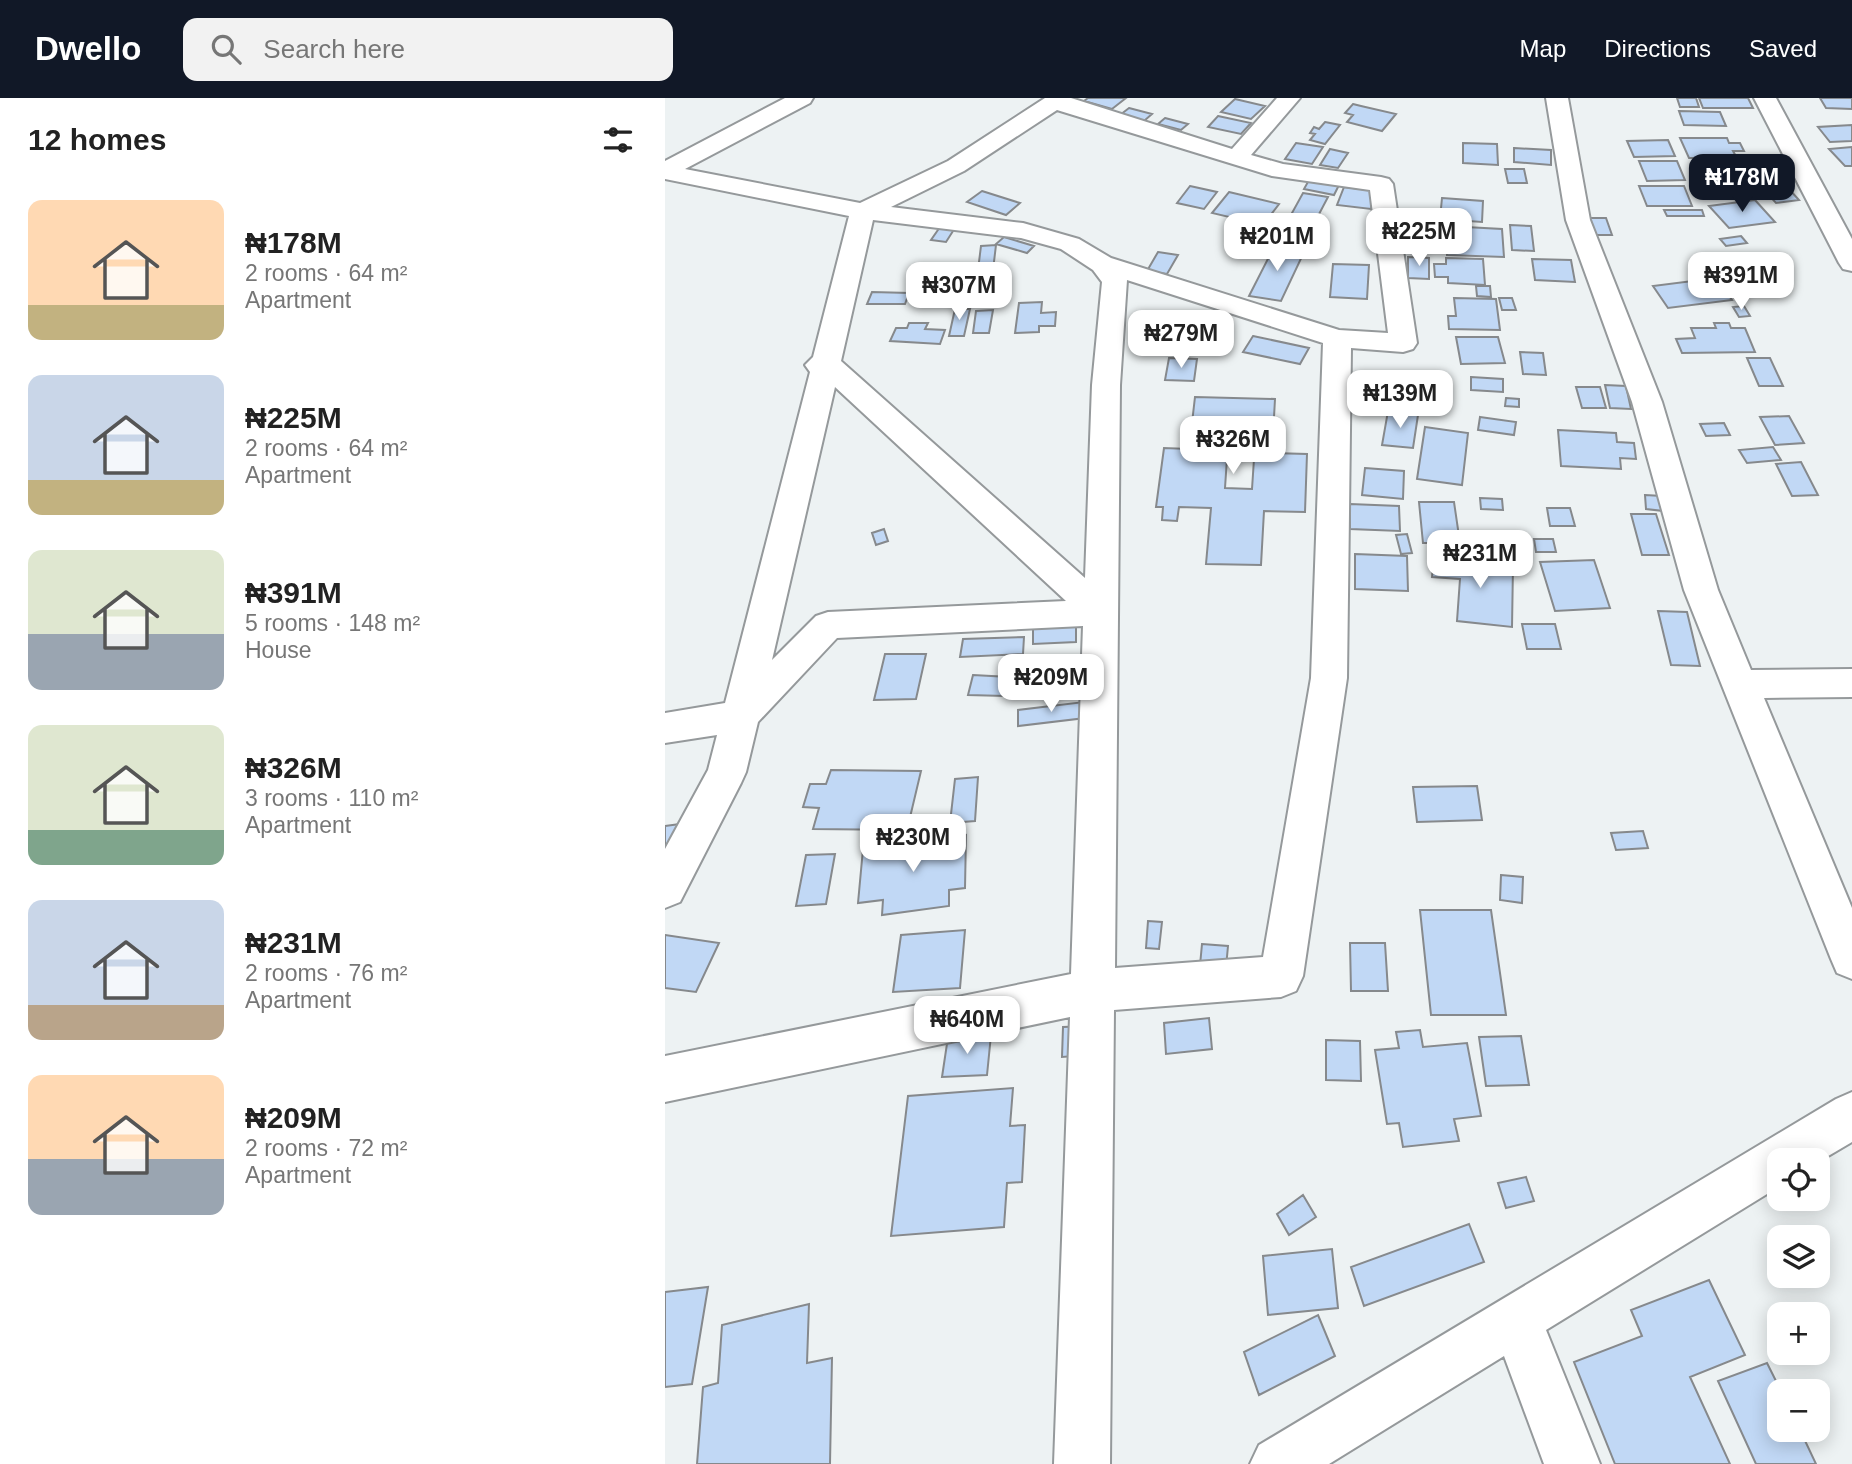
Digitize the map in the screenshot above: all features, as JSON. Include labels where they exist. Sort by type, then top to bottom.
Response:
[{"type":"street","points":[[665,171],[802,98]]},
{"type":"street","points":[[1236,158],[1289,98]]},
{"type":"street","points":[[1557,98],[1578,220],[1647,402],[1701,590],[1852,959]]},
{"type":"street","points":[[1765,98],[1852,263]]},
{"type":"street","points":[[665,171],[863,211],[1023,231],[1070,244],[1102,264],[1337,338],[1403,343],[1381,184],[1280,171],[1058,100],[956,166],[863,211],[823,364],[727,772],[665,889]]},
{"type":"street","points":[[1082,1464],[1106,385],[1115,282],[1102,264]]},
{"type":"street","points":[[665,1079],[1093,991],[1281,975],[1329,678],[1337,338]]},
{"type":"street","points":[[823,364],[1101,612]]},
{"type":"street","points":[[665,727],[740,716],[828,625],[1101,612]]},
{"type":"street","points":[[1739,684],[1852,683]]},
{"type":"street","points":[[1278,1464],[1852,1115]]},
{"type":"street","points":[[1516,1319],[1572,1464]]},
{"type":"building","points":[[1088,98],[1126,98],[1112,109],[1084,101]]},
{"type":"building","points":[[1677,98],[1696,98],[1699,107],[1680,107]]},
{"type":"building","points":[[1699,98],[1748,98],[1753,108],[1703,108]]},
{"type":"building","points":[[1820,98],[1852,98],[1852,109],[1826,108]]},
{"type":"building","points":[[1235,99],[1265,106],[1251,119],[1221,112]]},
{"type":"building","points":[[1353,104],[1396,114],[1382,131],[1347,122],[1353,115],[1345,113]]},
{"type":"building","points":[[1129,108],[1152,114],[1144,121],[1120,115]]},
{"type":"building","points":[[1679,111],[1720,112],[1726,126],[1684,125]]},
{"type":"building","points":[[1218,116],[1251,123],[1241,134],[1208,127]]},
{"type":"building","points":[[1165,118],[1188,124],[1181,130],[1158,124]]},
{"type":"building","points":[[1325,122],[1340,125],[1325,144],[1310,140],[1315,134],[1310,133],[1314,127],[1319,129]]},
{"type":"building","points":[[1852,125],[1852,141],[1830,142],[1818,127]]},
{"type":"building","points":[[1680,138],[1727,138],[1729,143],[1740,143],[1744,151],[1733,151],[1737,158],[1689,158]]},
{"type":"building","points":[[1668,140],[1675,156],[1634,157],[1627,141]]},
{"type":"building","points":[[1296,143],[1323,147],[1312,164],[1285,159]]},
{"type":"building","points":[[1463,143],[1497,144],[1498,165],[1463,163]]},
{"type":"building","points":[[1852,147],[1852,166],[1845,166],[1829,149]]},
{"type":"building","points":[[1514,148],[1551,150],[1551,165],[1514,162]]},
{"type":"building","points":[[1330,149],[1348,153],[1338,168],[1320,165]]},
{"type":"building","points":[[1747,160],[1757,177],[1719,178],[1710,161]]},
{"type":"building","points":[[1639,161],[1677,161],[1685,180],[1647,181]]},
{"type":"building","points":[[1505,169],[1524,169],[1527,183],[1508,183]]},
{"type":"building","points":[[1696,176],[1713,176],[1724,196],[1707,197]]},
{"type":"building","points":[[1309,180],[1339,185],[1334,195],[1304,189]]},
{"type":"building","points":[[1736,181],[1754,181],[1758,191],[1740,190]]},
{"type":"building","points":[[1190,186],[1217,192],[1204,209],[1177,203]]},
{"type":"building","points":[[1639,186],[1684,186],[1692,206],[1647,206]]},
{"type":"building","points":[[1344,187],[1377,191],[1371,209],[1337,205]]},
{"type":"building","points":[[1789,189],[1799,200],[1776,203],[1766,192]]},
{"type":"building","points":[[982,191],[1020,203],[1006,215],[967,202]]},
{"type":"building","points":[[1229,192],[1279,204],[1263,225],[1212,213]]},
{"type":"building","points":[[1303,193],[1328,197],[1307,237],[1281,233]]},
{"type":"building","points":[[1442,198],[1483,201],[1482,222],[1440,219]]},
{"type":"building","points":[[1755,200],[1775,222],[1729,228],[1709,206]]},
{"type":"building","points":[[1664,210],[1702,210],[1704,216],[1667,216]]},
{"type":"building","points":[[1588,218],[1606,218],[1612,235],[1594,235]]},
{"type":"building","points":[[1510,225],[1531,226],[1534,251],[1512,250]]},
{"type":"building","points":[[1447,226],[1502,229],[1504,257],[1447,255],[1447,244],[1436,244],[1436,232],[1447,232]]},
{"type":"building","points":[[940,227],[955,228],[946,242],[931,240]]},
{"type":"building","points":[[1741,236],[1747,243],[1726,246],[1720,239]]},
{"type":"building","points":[[1004,237],[1034,246],[1027,253],[996,244]]},
{"type":"building","points":[[996,245],[993,270],[978,270],[981,246]]},
{"type":"building","points":[[1275,245],[1305,250],[1281,301],[1249,296]]},
{"type":"building","points":[[1158,252],[1178,255],[1167,274],[1147,271]]},
{"type":"building","points":[[1408,257],[1429,258],[1429,279],[1408,278]]},
{"type":"building","points":[[1446,258],[1483,259],[1485,285],[1448,283],[1448,277],[1435,277],[1434,264],[1446,264]]},
{"type":"building","points":[[1532,259],[1571,260],[1575,282],[1535,280]]},
{"type":"building","points":[[1333,264],[1369,265],[1367,299],[1330,297]]},
{"type":"building","points":[[927,274],[963,274],[957,297],[921,298]]},
{"type":"building","points":[[1716,278],[1732,300],[1668,308],[1653,286]]},
{"type":"building","points":[[993,281],[992,304],[976,305],[978,282]]},
{"type":"building","points":[[1476,286],[1490,286],[1491,297],[1477,296]]},
{"type":"building","points":[[872,292],[909,293],[905,304],[867,304]]},
{"type":"building","points":[[1454,298],[1496,299],[1500,330],[1449,329],[1448,316],[1456,316]]},
{"type":"building","points":[[1499,298],[1512,298],[1516,310],[1502,310]]},
{"type":"building","points":[[1042,302],[1041,313],[1056,312],[1055,326],[1039,326],[1039,332],[1015,333],[1019,303]]},
{"type":"building","points":[[1744,306],[1750,316],[1739,317],[1733,307]]},
{"type":"building","points":[[955,309],[970,309],[964,336],[949,336]]},
{"type":"building","points":[[993,310],[989,333],[973,333],[976,311]]},
{"type":"building","points":[[1138,317],[1152,317],[1151,336],[1138,336]]},
{"type":"building","points":[[909,323],[928,323],[925,329],[945,330],[940,344],[890,341],[896,328],[907,328]]},
{"type":"building","points":[[1714,323],[1729,323],[1731,328],[1745,328],[1755,352],[1682,353],[1676,339],[1695,338],[1691,328],[1716,328]]},
{"type":"building","points":[[1253,336],[1309,348],[1300,364],[1243,352]]},
{"type":"building","points":[[1456,337],[1498,337],[1505,363],[1461,364]]},
{"type":"building","points":[[1520,352],[1543,353],[1546,375],[1523,374]]},
{"type":"building","points":[[1169,358],[1197,359],[1194,381],[1165,380]]},
{"type":"building","points":[[1747,358],[1770,358],[1783,386],[1759,386]]},
{"type":"building","points":[[1471,377],[1503,379],[1503,392],[1471,390]]},
{"type":"building","points":[[1605,385],[1626,386],[1631,409],[1610,408]]},
{"type":"building","points":[[1576,387],[1600,387],[1606,408],[1582,408]]},
{"type":"building","points":[[1195,397],[1275,399],[1272,453],[1307,454],[1305,512],[1264,511],[1261,565],[1206,564],[1211,508],[1179,507],[1177,521],[1162,520],[1163,507],[1156,507],[1164,448],[1189,449]],"holes":[[[1227,458],[1254,459],[1252,489],[1225,488]]]},
{"type":"building","points":[[1506,398],[1519,399],[1519,407],[1505,406]]},
{"type":"building","points":[[1388,411],[1418,415],[1413,448],[1382,445]]},
{"type":"building","points":[[1789,416],[1804,443],[1775,445],[1760,417]]},
{"type":"building","points":[[1480,417],[1516,422],[1514,435],[1478,430]]},
{"type":"building","points":[[1724,423],[1730,435],[1706,436],[1700,424]]},
{"type":"building","points":[[1425,427],[1468,433],[1462,485],[1417,479]]},
{"type":"building","points":[[1558,430],[1616,433],[1617,442],[1634,443],[1636,459],[1620,458],[1621,469],[1561,466]]},
{"type":"building","points":[[1773,447],[1781,460],[1747,463],[1739,450]]},
{"type":"building","points":[[1801,462],[1818,495],[1792,496],[1776,464]]},
{"type":"building","points":[[1365,468],[1404,471],[1403,499],[1362,495]]},
{"type":"building","points":[[1645,495],[1662,496],[1664,511],[1646,509]]},
{"type":"building","points":[[1480,498],[1502,499],[1503,510],[1481,509]]},
{"type":"building","points":[[1419,502],[1454,502],[1460,543],[1423,543]]},
{"type":"building","points":[[1350,504],[1399,506],[1400,531],[1350,529]]},
{"type":"building","points":[[1547,508],[1570,508],[1575,526],[1550,526]]},
{"type":"building","points":[[1631,514],[1656,514],[1669,555],[1642,555]]},
{"type":"building","points":[[884,529],[888,541],[876,545],[872,533]]},
{"type":"building","points":[[1407,534],[1412,553],[1401,554],[1396,535]]},
{"type":"building","points":[[1534,539],[1553,539],[1556,552],[1536,552]]},
{"type":"building","points":[[1507,540],[1525,541],[1526,552],[1508,551]]},
{"type":"building","points":[[1355,554],[1407,556],[1408,591],[1355,589]]},
{"type":"building","points":[[1434,556],[1513,566],[1512,627],[1457,621],[1460,579],[1432,577]]},
{"type":"building","points":[[1594,560],[1610,608],[1555,611],[1540,562]]},
{"type":"building","points":[[1658,611],[1687,612],[1700,666],[1671,665]]},
{"type":"building","points":[[1076,624],[1076,642],[1033,644],[1033,627]]},
{"type":"building","points":[[1522,624],[1555,624],[1561,649],[1527,649]]},
{"type":"building","points":[[1024,637],[1023,654],[960,657],[963,639]]},
{"type":"building","points":[[885,654],[926,654],[916,699],[874,700]]},
{"type":"building","points":[[973,675],[1009,677],[1005,696],[968,695]]},
{"type":"building","points":[[1084,702],[1085,718],[1018,726],[1018,710]]},
{"type":"building","points":[[831,770],[921,771],[907,830],[813,829],[819,808],[803,807],[810,784],[826,784]]},
{"type":"building","points":[[978,777],[975,821],[950,823],[955,779]]},
{"type":"building","points":[[1477,786],[1482,820],[1417,822],[1413,787]]},
{"type":"building","points":[[680,824],[665,863],[665,826]]},
{"type":"building","points":[[1643,831],[1648,848],[1616,850],[1611,833]]},
{"type":"building","points":[[966,835],[965,888],[949,890],[949,906],[882,915],[883,900],[858,903],[863,849]]},
{"type":"building","points":[[835,854],[826,904],[796,906],[806,855]]},
{"type":"building","points":[[1501,875],[1523,877],[1522,903],[1500,900]]},
{"type":"building","points":[[1420,910],[1491,910],[1506,1015],[1431,1015]]},
{"type":"building","points":[[1148,921],[1162,922],[1159,949],[1146,948]]},
{"type":"building","points":[[965,930],[960,988],[893,992],[901,935]]},
{"type":"building","points":[[665,935],[719,943],[696,992],[665,988]]},
{"type":"building","points":[[1350,943],[1385,943],[1388,991],[1351,991]]},
{"type":"building","points":[[1202,944],[1228,946],[1225,978],[1199,976]]},
{"type":"building","points":[[1209,1018],[1212,1049],[1166,1054],[1164,1023]]},
{"type":"building","points":[[1090,1026],[1088,1055],[1062,1057],[1063,1027]]},
{"type":"building","points":[[1420,1030],[1423,1047],[1467,1043],[1481,1116],[1454,1119],[1459,1141],[1403,1147],[1399,1123],[1387,1124],[1375,1050],[1399,1048],[1396,1032]]},
{"type":"building","points":[[991,1035],[987,1075],[942,1077],[948,1037]]},
{"type":"building","points":[[1521,1036],[1529,1085],[1486,1086],[1479,1037]]},
{"type":"building","points":[[1326,1040],[1360,1041],[1361,1081],[1326,1080]]},
{"type":"building","points":[[1013,1088],[1010,1126],[1025,1125],[1022,1182],[1007,1183],[1004,1227],[891,1236],[908,1096]]},
{"type":"building","points":[[1526,1177],[1534,1201],[1506,1208],[1498,1183]]},
{"type":"building","points":[[1303,1195],[1316,1217],[1289,1235],[1277,1214]]},
{"type":"building","points":[[1469,1224],[1484,1262],[1364,1306],[1351,1267]]},
{"type":"building","points":[[1332,1249],[1338,1308],[1268,1315],[1263,1256]]},
{"type":"building","points":[[1709,1280],[1745,1355],[1690,1377],[1730,1464],[1615,1464],[1574,1362],[1642,1336],[1631,1310]]},
{"type":"building","points":[[708,1287],[692,1384],[665,1387],[665,1292]]},
{"type":"building","points":[[809,1304],[807,1363],[832,1358],[830,1464],[697,1464],[703,1387],[718,1383],[722,1325]]},
{"type":"building","points":[[1318,1315],[1335,1356],[1259,1395],[1244,1352]]},
{"type":"building","points":[[1767,1363],[1775,1379],[1767,1379],[1767,1442],[1806,1442],[1816,1464],[1756,1464],[1718,1381]]}]
